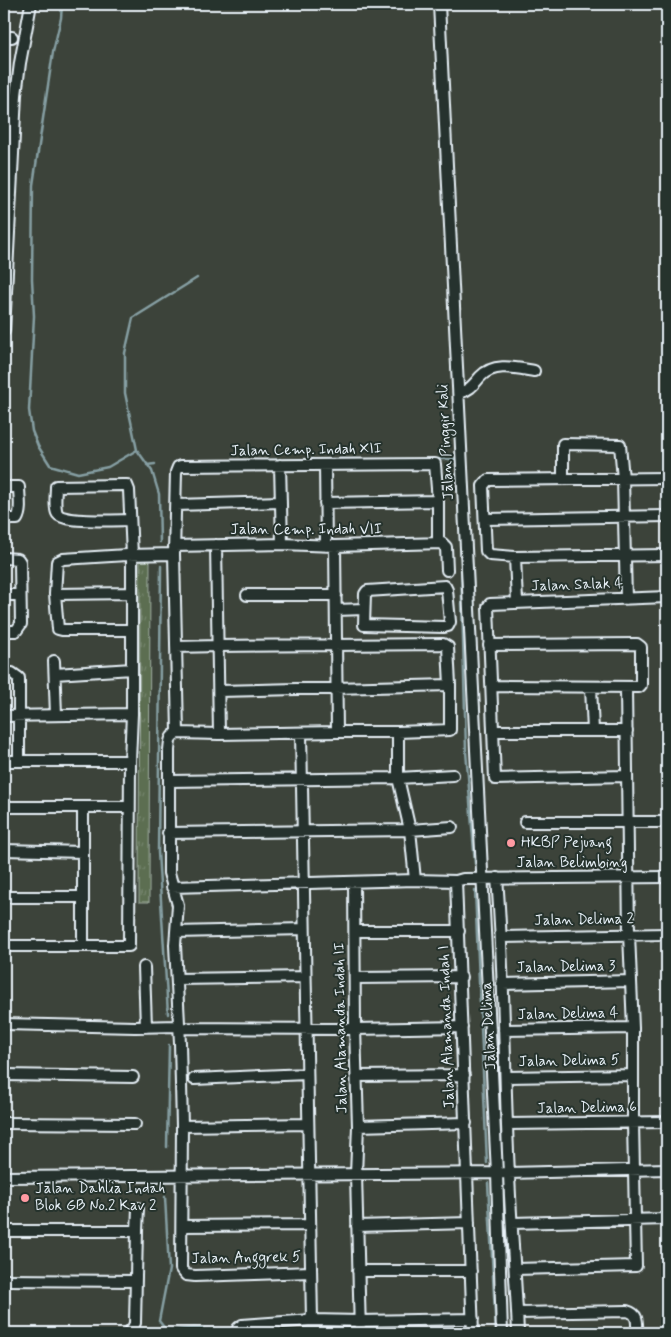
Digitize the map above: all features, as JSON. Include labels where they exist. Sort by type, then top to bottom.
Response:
[{"type":"street","points":[[4,331],[16,95],[31,4]]},
{"type":"street","name":"Jalan Pinggir Kali","points":[[439,4],[459,393],[490,1173],[502,1333]]},
{"type":"street","points":[[459,393],[471,388],[485,372],[493,368],[501,367],[534,371]]},
{"type":"street","points":[[563,478],[562,446],[565,443],[620,445],[623,479],[626,598]]},
{"type":"street","name":"Jalan Cemp. Indah XII","points":[[178,733],[176,648],[170,551],[176,505],[176,472],[178,467],[435,464],[438,500],[438,543]]},
{"type":"street","points":[[280,465],[282,544]]},
{"type":"street","points":[[325,465],[325,503],[336,595],[338,688],[336,732]]},
{"type":"street","points":[[667,478],[488,480],[483,486],[487,554],[515,557],[667,555]]},
{"type":"street","points":[[4,946],[129,946],[132,555],[129,490],[127,485],[56,486],[56,512],[62,518],[129,520]]},
{"type":"street","points":[[4,487],[19,487],[20,511],[17,519],[4,519]]},
{"type":"street","points":[[325,503],[438,500]]},
{"type":"street","points":[[176,505],[281,502]]},
{"type":"street","points":[[485,519],[667,516]]},
{"type":"street","points":[[438,543],[444,544],[446,547],[447,570]]},
{"type":"street","name":"Jalan Cemp. Indah VII","points":[[55,594],[56,565],[57,562],[64,559],[144,554],[216,545],[282,544],[330,546],[438,543]]},
{"type":"street","points":[[216,545],[219,734]]},
{"type":"street","points":[[515,557],[517,602]]},
{"type":"street","points":[[4,558],[14,558],[20,562],[20,624],[19,628],[8,631]]},
{"type":"street","points":[[445,586],[447,590],[449,624],[444,627],[366,626],[364,624],[364,609],[367,591],[445,586]]},
{"type":"street","points":[[132,593],[55,594],[58,627],[62,630],[132,630]]},
{"type":"street","points":[[4,594],[20,594]]},
{"type":"street","points":[[247,595],[336,595]]},
{"type":"street","name":"Jalan Salak 4","points":[[489,645],[488,606],[490,604],[667,597]]},
{"type":"street","points":[[336,610],[364,609]]},
{"type":"street","points":[[176,648],[337,644],[445,644],[448,649],[450,730],[178,733],[171,738],[168,833],[169,873],[178,905],[176,932],[177,1027],[180,1043],[182,1226],[310,1225]]},
{"type":"street","points":[[492,686],[640,687],[642,685],[641,647],[639,644],[489,645],[495,779],[626,776]]},
{"type":"street","points":[[54,661],[56,715]]},
{"type":"street","points":[[55,674],[132,669]]},
{"type":"street","points":[[4,673],[12,673],[20,678],[20,760]]},
{"type":"street","points":[[219,691],[450,685]]},
{"type":"street","points":[[591,687],[593,731]]},
{"type":"street","points":[[515,1269],[636,1266],[633,1028],[626,776],[626,688]]},
{"type":"street","points":[[4,716],[132,714]]},
{"type":"street","points":[[494,731],[627,731]]},
{"type":"street","points":[[398,732],[398,778],[410,830],[415,880]]},
{"type":"street","points":[[301,733],[312,1320]]},
{"type":"street","points":[[4,761],[130,761]]},
{"type":"street","points":[[169,781],[398,778],[453,775]]},
{"type":"street","points":[[4,807],[129,807]]},
{"type":"street","points":[[83,807],[83,946]]},
{"type":"street","points":[[525,822],[667,822]]},
{"type":"street","points":[[168,833],[452,828]]},
{"type":"street","points":[[4,850],[83,852]]},
{"type":"street","name":"Jalan Belimbing","points":[[172,887],[479,878],[667,877]]},
{"type":"street","name":"Jalan Delima","points":[[497,878],[502,937],[508,1173],[518,1333]]},
{"type":"street","name":"Jalan Alamanda Indah I","points":[[461,880],[459,931],[473,1333]]},
{"type":"street","name":"Jalan Alamanda Indah II","points":[[354,882],[358,1126],[356,1174],[360,1333]]},
{"type":"street","points":[[4,897],[83,897]]},
{"type":"street","points":[[176,932],[304,929]]},
{"type":"street","points":[[355,931],[459,931]]},
{"type":"street","name":"Jalan Delima 2","points":[[502,937],[667,934]]},
{"type":"street","points":[[144,967],[151,1027]]},
{"type":"street","points":[[177,979],[305,977]]},
{"type":"street","points":[[355,978],[461,977]]},
{"type":"street","name":"Jalan Delima 3","points":[[502,984],[631,981]]},
{"type":"street","points":[[4,1024],[355,1029],[462,1027]]},
{"type":"street","name":"Jalan Delima 4","points":[[504,1030],[633,1028]]},
{"type":"street","points":[[194,1079],[307,1074]]},
{"type":"street","points":[[4,1075],[133,1077]]},
{"type":"street","points":[[357,1076],[464,1075]]},
{"type":"street","name":"Jalan Delima 5","points":[[506,1077],[633,1075]]},
{"type":"street","name":"Jalan Delima 6","points":[[508,1124],[667,1122]]},
{"type":"street","points":[[4,1123],[135,1124]]},
{"type":"street","points":[[358,1126],[466,1123]]},
{"type":"street","points":[[182,1126],[308,1124]]},
{"type":"street","points":[[4,1177],[508,1173],[667,1169]]},
{"type":"street","points":[[128,1333],[133,1328],[134,1323],[138,1208]]},
{"type":"street","points":[[512,1223],[667,1219]]},
{"type":"street","points":[[358,1226],[469,1223]]},
{"type":"street","name":"Jalan Anggrek 5","points":[[182,1226],[180,1264],[183,1273],[186,1275],[311,1272]]},
{"type":"street","points":[[4,1231],[137,1231]]},
{"type":"street","points":[[358,1270],[471,1270]]},
{"type":"street","points":[[4,1280],[136,1281]]},
{"type":"street","points":[[517,1313],[627,1311],[634,1313],[636,1316],[637,1333]]},
{"type":"street","points":[[238,1333],[238,1328],[242,1325],[312,1320],[473,1319]]},
{"type":"green space","points":[[140,554],[150,554],[149,902],[139,902]]},
{"type":"waterway","points":[[62,4],[33,185],[32,279],[34,316],[29,410],[32,431],[38,446],[50,465],[78,473],[108,467],[137,450]]},
{"type":"waterway","points":[[160,542],[159,494],[152,471],[137,450],[125,393],[125,353],[133,318],[197,278]]},
{"type":"waterway","points":[[232,461],[313,459]]},
{"type":"waterway","points":[[332,459],[411,459]]},
{"type":"waterway","points":[[434,459],[458,459]]},
{"type":"waterway","points":[[147,465],[155,464]]},
{"type":"waterway","points":[[460,526],[466,751],[475,864]]},
{"type":"waterway","points":[[161,566],[158,852],[168,1014]]},
{"type":"waterway","points":[[475,890],[487,1163]]},
{"type":"waterway","points":[[167,1147],[169,1045]]},
{"type":"waterway","points":[[488,1183],[496,1333]]},
{"type":"waterway","points":[[165,1197],[169,1269],[159,1321],[167,1331],[194,1328],[230,1331],[230,1333]]},
{"type":"place","name":"HKBP Pejuang","points":[[511,843]]},
{"type":"place","name":"Jalan Dahlia Indah Blok GB No.2 Kav 2","points":[[25,1198]]}]
